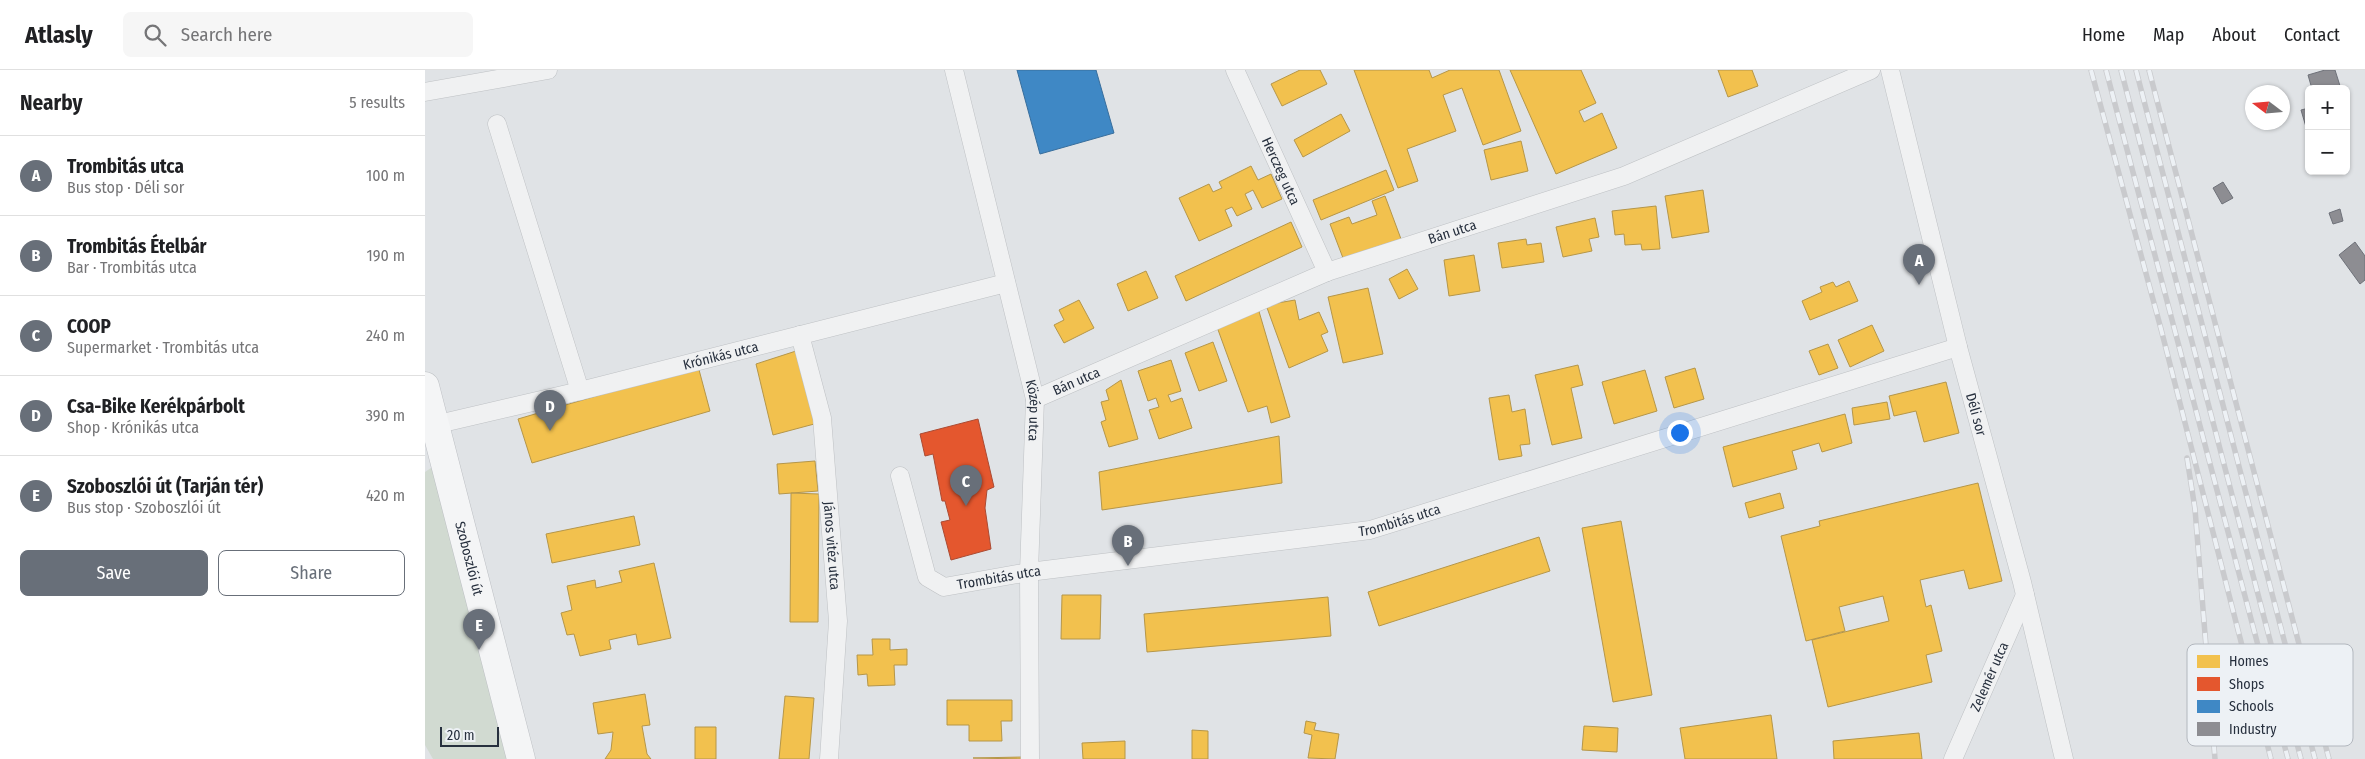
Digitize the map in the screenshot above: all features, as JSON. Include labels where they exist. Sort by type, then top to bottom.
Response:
[{"type":"main road","name":"Szoboszlói út","points":[[425,386],[522,758]]},
{"type":"street","points":[[425,92],[548,70]]},
{"type":"street","name":"Közép utca","points":[[954,70],[1035,399],[1029,572],[1030,759]]},
{"type":"street","name":"Herczeg utca","points":[[1235,70],[1327,272]]},
{"type":"street","name":"Bán utca","points":[[1035,399],[1327,272],[1624,176],[1871,70]]},
{"type":"street","name":"Déli sor","points":[[1890,70],[1958,347],[2025,595],[2064,759]]},
{"type":"street","points":[[497,124],[580,391]]},
{"type":"street","name":"Krónikás utca","points":[[434,425],[580,391],[1006,283]]},
{"type":"street","name":"János vitéz utca","points":[[800,335],[822,418],[838,621],[829,759]]},
{"type":"street","name":"Trombitás utca","points":[[900,476],[927,577],[944,587],[1029,572],[1370,530],[1958,347]]},
{"type":"street","name":"Zelemér utca","points":[[1953,759],[2025,595]]},
{"type":"shaded area","points":[[434,466],[508,759],[433,759],[425,745],[425,472]]},
{"type":"building: Homes","points":[[1300,70],[1320,70],[1327,84],[1282,106],[1271,84]]},
{"type":"building: Homes","points":[[1354,70],[1429,70],[1432,78],[1450,70],[1499,70],[1521,131],[1483,145],[1462,88],[1443,95],[1456,131],[1407,149],[1418,181],[1398,188]]},
{"type":"building: Homes","points":[[1510,70],[1581,70],[1596,103],[1579,111],[1584,122],[1602,113],[1617,148],[1556,174]]},
{"type":"building: Homes","points":[[1718,70],[1752,70],[1758,86],[1728,97]]},
{"type":"building: Homes","points":[[1341,114],[1350,131],[1303,157],[1294,140]]},
{"type":"building: Homes","points":[[1521,141],[1528,171],[1491,180],[1484,150]]},
{"type":"building: Homes","points":[[1251,166],[1258,180],[1271,174],[1282,199],[1262,208],[1253,190],[1245,194],[1252,209],[1237,216],[1232,207],[1225,210],[1232,226],[1199,241],[1179,198],[1209,184],[1213,192],[1222,188],[1219,182]]},
{"type":"building: Homes","points":[[1386,170],[1394,190],[1321,220],[1313,200]]},
{"type":"building: Homes","points":[[1703,190],[1709,232],[1672,238],[1665,196]]},
{"type":"building: Homes","points":[[1385,196],[1401,239],[1343,258],[1330,224],[1349,217],[1352,224],[1377,215],[1372,201]]},
{"type":"building: Homes","points":[[1656,206],[1660,249],[1642,250],[1641,244],[1625,245],[1624,234],[1615,235],[1612,211]]},
{"type":"building: Homes","points":[[1595,218],[1599,237],[1589,239],[1592,251],[1563,257],[1556,227]]},
{"type":"building: Homes","points":[[1291,222],[1302,247],[1186,301],[1175,276]]},
{"type":"building: Homes","points":[[1526,239],[1527,245],[1541,243],[1544,262],[1502,268],[1498,243]]},
{"type":"building: Homes","points":[[1474,255],[1480,291],[1449,296],[1444,260]]},
{"type":"building: Homes","points":[[1407,269],[1418,289],[1399,299],[1389,279]]},
{"type":"building: Homes","points":[[1146,271],[1158,298],[1128,311],[1117,284]]},
{"type":"building: Homes","points":[[1849,281],[1858,301],[1810,320],[1802,301],[1822,292],[1820,287],[1833,282],[1836,287]]},
{"type":"building: Homes","points":[[1368,288],[1383,354],[1343,363],[1328,297]]},
{"type":"building: Homes","points":[[1079,300],[1094,328],[1064,343],[1054,325],[1064,320],[1059,310]]},
{"type":"building: Homes","points":[[1295,300],[1299,320],[1319,312],[1328,332],[1321,335],[1328,351],[1289,368],[1266,305]]},
{"type":"building: Homes","points":[[1258,308],[1290,417],[1271,423],[1267,406],[1248,412],[1217,327]]},
{"type":"building: Homes","points":[[1872,325],[1884,351],[1850,367],[1838,340]]},
{"type":"building: Homes","points":[[1213,342],[1227,381],[1199,391],[1185,353]]},
{"type":"building: Homes","points":[[1828,344],[1838,368],[1819,375],[1809,351]]},
{"type":"building: Homes","points":[[796,351],[818,423],[773,435],[756,364]]},
{"type":"building: Homes","points":[[1171,360],[1181,391],[1168,395],[1171,402],[1182,398],[1192,428],[1159,439],[1149,410],[1159,407],[1156,398],[1148,401],[1138,371]]},
{"type":"building: Homes","points":[[1578,365],[1583,385],[1571,388],[1582,438],[1552,445],[1535,375]]},
{"type":"building: Homes","points":[[698,366],[710,411],[532,463],[518,419]]},
{"type":"building: Homes","points":[[1695,368],[1704,399],[1674,408],[1665,377]]},
{"type":"building: Homes","points":[[1645,370],[1657,411],[1614,424],[1602,382]]},
{"type":"building: Homes","points":[[1121,380],[1138,439],[1109,447],[1101,422],[1106,420],[1101,402],[1109,400],[1106,390]]},
{"type":"building: Homes","points":[[1946,382],[1959,433],[1924,442],[1916,411],[1894,416],[1889,396]]},
{"type":"building: Homes","points":[[1509,395],[1512,412],[1525,409],[1530,444],[1520,445],[1522,456],[1499,460],[1489,398]]},
{"type":"building: Homes","points":[[1887,402],[1890,419],[1854,425],[1852,408]]},
{"type":"building: Homes","points":[[1845,414],[1852,443],[1822,452],[1819,443],[1792,451],[1797,469],[1733,487],[1723,447]]},
{"type":"building: Homes","points":[[1279,436],[1282,483],[1102,510],[1099,472]]},
{"type":"building: Homes","points":[[815,461],[818,491],[779,494],[777,464]]},
{"type":"building: Homes","points":[[1978,483],[2002,581],[1969,589],[1964,570],[1920,580],[1926,607],[1931,605],[1942,651],[1926,655],[1932,682],[1828,707],[1812,640],[1889,621],[1883,596],[1839,607],[1845,631],[1806,641],[1781,536],[1820,526],[1819,521]]},
{"type":"building: Homes","points":[[791,493],[819,494],[818,622],[790,622]]},
{"type":"building: Homes","points":[[1780,493],[1784,508],[1749,518],[1745,503]]},
{"type":"building: Homes","points":[[634,516],[640,545],[552,563],[546,534]]},
{"type":"building: Homes","points":[[1621,521],[1652,695],[1613,702],[1582,528]]},
{"type":"building: Homes","points":[[1539,537],[1550,571],[1379,626],[1368,592]]},
{"type":"building: Homes","points":[[654,563],[671,638],[638,645],[636,634],[609,640],[611,649],[580,656],[574,634],[567,635],[561,613],[572,610],[567,586],[595,580],[596,588],[622,582],[619,571]]},
{"type":"building: Homes","points":[[1062,595],[1101,595],[1100,639],[1061,639]]},
{"type":"building: Homes","points":[[1328,597],[1331,636],[1147,652],[1144,614]]},
{"type":"building: Homes","points":[[872,639],[890,639],[890,650],[907,649],[907,665],[894,665],[895,685],[868,686],[867,674],[858,675],[857,655],[873,655]]},
{"type":"building: Homes","points":[[645,694],[650,725],[642,726],[647,754],[651,759],[605,759],[611,750],[613,732],[598,734],[593,703]]},
{"type":"building: Homes","points":[[785,696],[814,698],[809,759],[779,759]]},
{"type":"building: Homes","points":[[947,700],[1012,700],[1012,721],[1001,721],[1002,741],[969,741],[969,725],[947,725]]},
{"type":"building: Homes","points":[[1771,715],[1777,759],[1685,759],[1680,728]]},
{"type":"building: Homes","points":[[1306,721],[1316,723],[1314,730],[1339,734],[1335,759],[1308,758],[1312,735],[1304,733]]},
{"type":"building: Homes","points":[[1584,726],[1618,728],[1617,752],[1582,750]]},
{"type":"building: Homes","points":[[695,727],[716,727],[716,759],[695,759]]},
{"type":"building: Homes","points":[[1192,730],[1208,731],[1208,759],[1192,759]]},
{"type":"building: Homes","points":[[1919,733],[1922,759],[1834,759],[1833,741]]},
{"type":"building: Homes","points":[[1125,741],[1125,759],[1083,759],[1082,743]]},
{"type":"building: Homes","points":[[1023,757],[1023,759],[973,758]]},
{"type":"building: Shops","points":[[978,419],[994,487],[987,490],[985,508],[991,549],[951,560],[941,522],[950,520],[945,501],[942,501],[933,454],[925,456],[920,434]]},
{"type":"building: Schools","points":[[1017,70],[1096,70],[1114,133],[1040,154]]},
{"type":"building: Industry","points":[[2325,70],[2335,70],[2340,85],[2311,85],[2308,75]]},
{"type":"building: Industry","points":[[2305,109],[2305,124],[2301,110]]},
{"type":"building: Industry","points":[[2223,182],[2233,198],[2222,204],[2213,188]]},
{"type":"building: Industry","points":[[2340,209],[2343,221],[2333,224],[2329,213]]},
{"type":"building: Industry","points":[[2355,242],[2365,256],[2365,280],[2360,284],[2339,255]]},
{"type":"railway","points":[[2091,70],[2161,329],[2242,644]]},
{"type":"railway","points":[[2106,70],[2258,644]]},
{"type":"railway","points":[[2121,70],[2271,644]]},
{"type":"railway","points":[[2136,70],[2285,644]]},
{"type":"railway","points":[[2149,70],[2299,644]]},
{"type":"railway","points":[[2187,458],[2195,509],[2206,644]]},
{"type":"railway","points":[[2214,746],[2215,759]]},
{"type":"railway","points":[[2268,746],[2271,759]]},
{"type":"railway","points":[[2285,746],[2288,759]]},
{"type":"railway","points":[[2298,746],[2301,759]]},
{"type":"railway","points":[[2312,746],[2315,759]]},
{"type":"railway","points":[[2326,746],[2329,759]]},
{"type":"place","name":"Trombitás utca","points":[[1919,285]]},
{"type":"place","name":"Csa-Bike Kerékpárbolt","points":[[550,431]]},
{"type":"place","name":"COOP","points":[[966,506]]},
{"type":"place","name":"Trombitás Ételbár","points":[[1128,566]]},
{"type":"place","name":"Szoboszlói út (Tarján tér)","points":[[479,650]]}]
